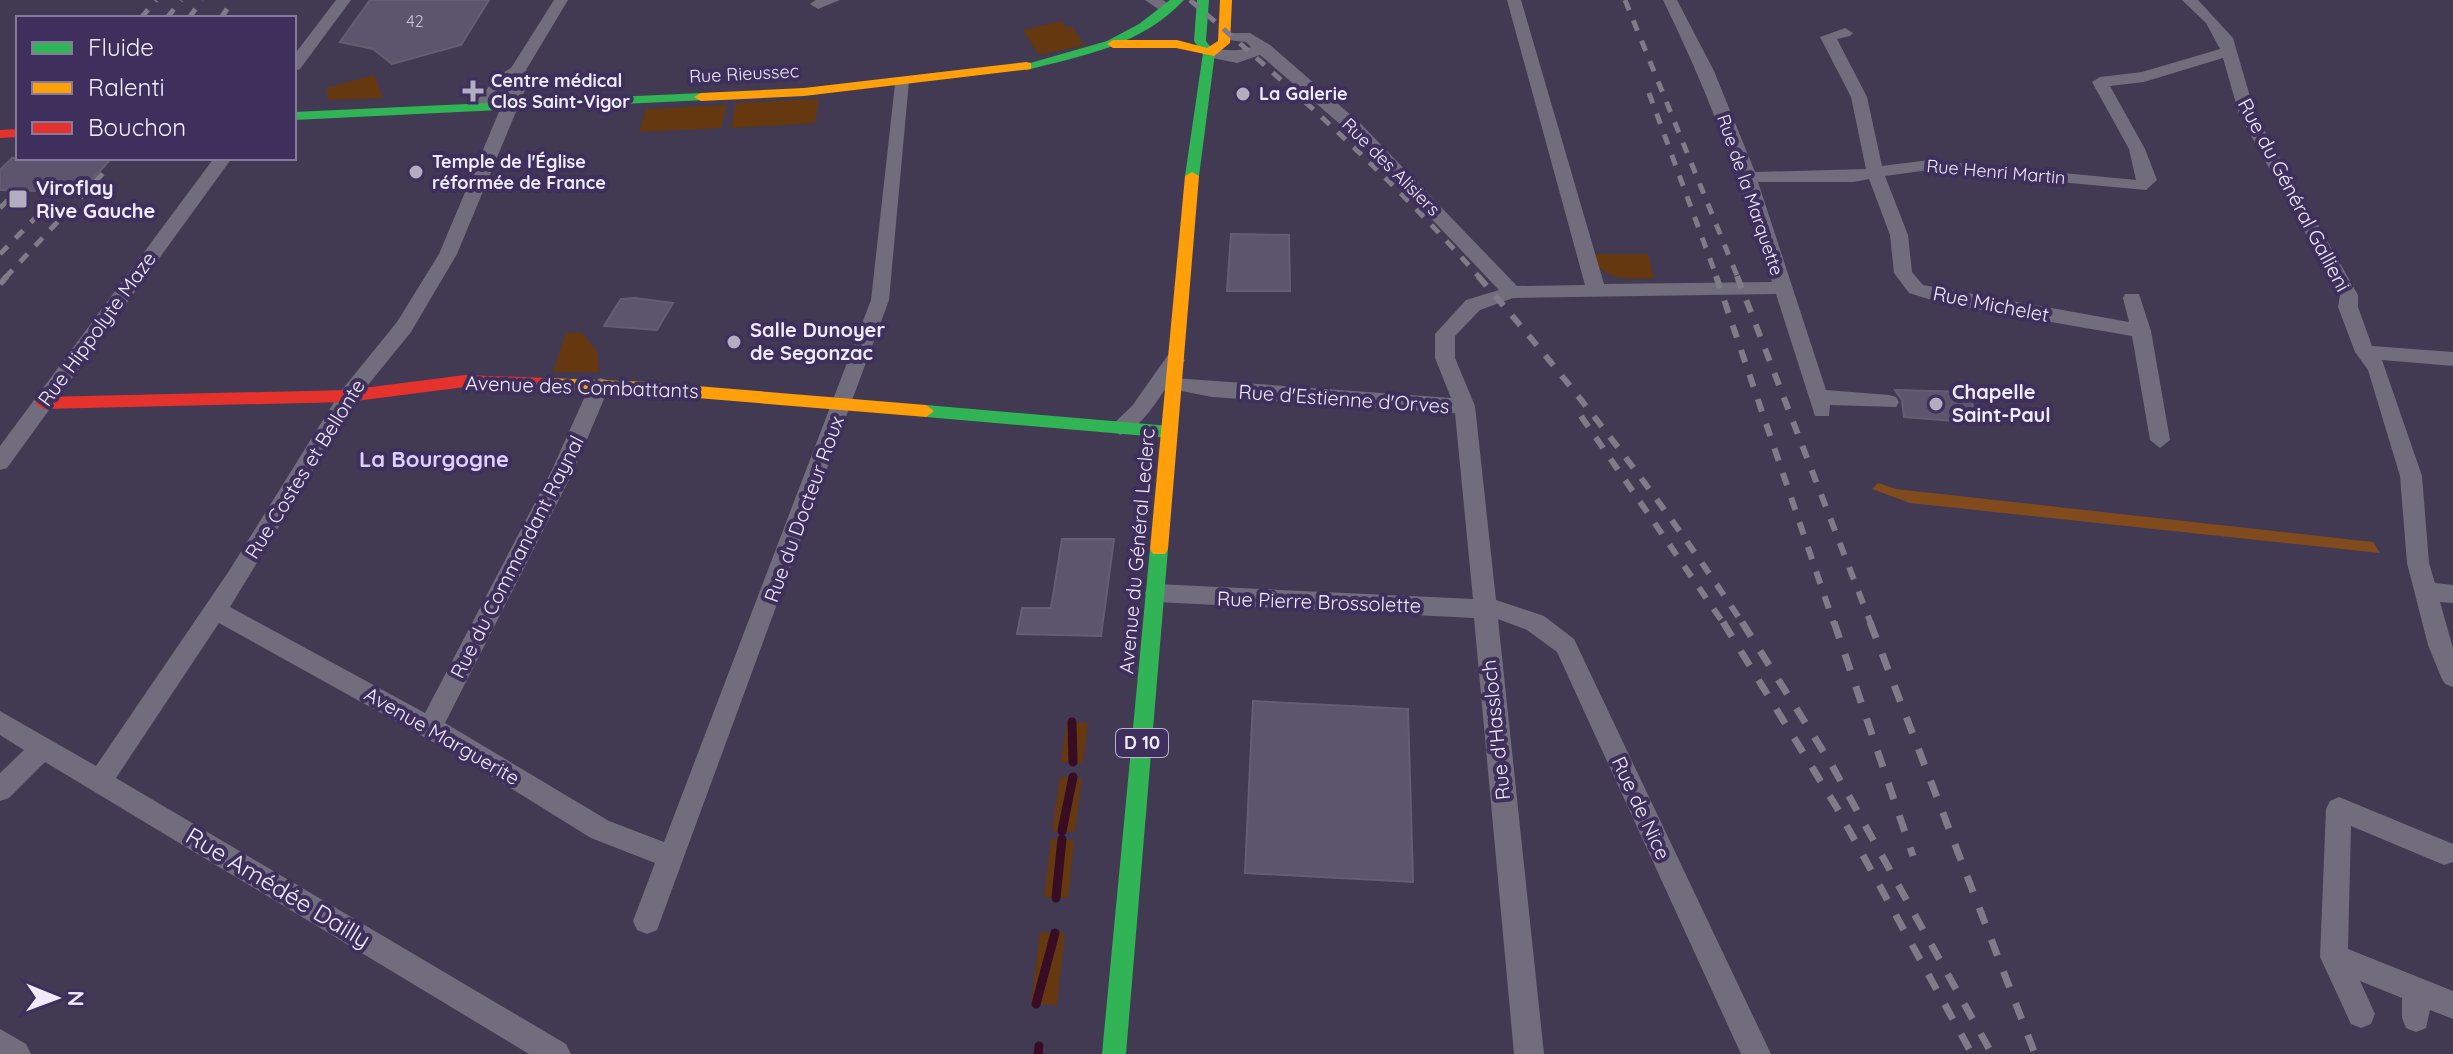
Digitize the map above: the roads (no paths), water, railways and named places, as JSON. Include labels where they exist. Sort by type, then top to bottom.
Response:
[{"type":"street","points":[[296,63],[344,0]]},
{"type":"street","points":[[481,105],[504,79],[517,71],[561,0]]},
{"type":"street","name":"Avenue du Général Leclerc","points":[[1114,1054],[1194,149],[1209,53],[1200,41],[1203,0]]},
{"type":"street","points":[[1209,53],[1224,43],[1226,0]]},
{"type":"street","points":[[1514,0],[1596,289]]},
{"type":"street","name":"Rue de la Marquette","points":[[1670,0],[1706,71],[1748,177],[1819,404],[1889,402]]},
{"type":"street","name":"Rue du Général Gallieni","points":[[2189,0],[2225,38],[2226,52],[2247,114],[2349,295],[2348,307],[2365,352],[2377,368],[2411,476],[2418,563],[2453,677]]},
{"type":"street","name":"Rue Rieussec","points":[[296,116],[903,84],[1046,63],[1111,44],[1143,27],[1165,3]]},
{"type":"street","name":"Rue Michelet","points":[[1845,33],[1828,37],[1850,74],[1859,97],[1875,173],[1899,235],[1903,273],[1916,289],[1941,297],[2141,331]]},
{"type":"street","name":"Rue des Alisiers","points":[[1225,36],[1250,38],[1264,48],[1380,153],[1512,292]]},
{"type":"street","points":[[1111,44],[1177,44],[1237,58],[1264,48]]},
{"type":"street","name":"Rue Henri Martin","points":[[1748,177],[1829,178],[1929,165],[2140,186],[2148,180],[2137,149],[2100,82],[2144,77],[2226,52]]},
{"type":"street","name":"Rue Costes et Bellonte","points":[[100,781],[237,577],[348,396],[404,327],[448,254],[522,75],[517,71]]},
{"type":"street","name":"Rue du Docteur Roux","points":[[647,921],[880,300],[903,84]]},
{"type":"street","name":"Rue Hippolyte Maze","points":[[0,462],[222,160]]},
{"type":"street","name":"Rue d'Estienne d'Orves","points":[[1174,385],[1465,406],[1445,358],[1445,334],[1473,305],[1512,292],[1782,288]]},
{"type":"street","points":[[2132,298],[2141,331],[2160,440]]},
{"type":"street","points":[[2365,352],[2453,359]]},
{"type":"street","points":[[1120,427],[1139,411],[1176,359]]},
{"type":"street","name":"Avenue des Combattants","points":[[43,403],[348,396],[465,381],[600,385],[843,403],[944,416],[1170,432]]},
{"type":"street","name":"Rue du Commandant Raynal","points":[[430,728],[562,472],[600,385]]},
{"type":"street","name":"Rue d'Hassloch","points":[[1465,406],[1529,1054]]},
{"type":"street","points":[[2425,591],[2453,594]]},
{"type":"street","name":"Rue Pierre Brossolette","points":[[1156,593],[1483,608]]},
{"type":"street","name":"Rue de Nice","points":[[1483,608],[1528,617],[1552,631],[1566,646],[1756,1054]]},
{"type":"street","name":"Avenue Marguerite","points":[[213,609],[430,728],[600,830],[672,857]]},
{"type":"street","name":"Rue Amédée Dailly","points":[[0,722],[556,1054]]},
{"type":"street","points":[[0,790],[42,749]]},
{"type":"street","points":[[2361,1014],[2334,957],[2339,809],[2444,853]]},
{"type":"street","points":[[2334,957],[2416,1004],[2453,1005]]},
{"type":"street","points":[[0,1043],[16,1054]]},
{"type":"waterway","points":[[1072,722],[1073,762]]},
{"type":"waterway","points":[[1062,831],[1073,777]]},
{"type":"waterway","points":[[1056,898],[1062,839]]},
{"type":"waterway","points":[[1036,1004],[1055,933]]},
{"type":"waterway","points":[[1038,1054],[1039,1046]]},
{"type":"railway","points":[[143,16],[156,0]]},
{"type":"railway","points":[[169,16],[181,0]]},
{"type":"railway","points":[[190,16],[202,0]]},
{"type":"railway","points":[[222,16],[233,0]]},
{"type":"railway","points":[[1190,0],[1340,134],[1480,278]]},
{"type":"railway","points":[[1625,0],[1738,278]]},
{"type":"railway","points":[[1649,93],[1717,278]]},
{"type":"railway","points":[[5,278],[107,169]]},
{"type":"railway","points":[[0,208],[17,191]]},
{"type":"railway","points":[[0,254],[43,210]]},
{"type":"railway","points":[[0,284],[7,276]]},
{"type":"railway","points":[[1478,276],[1616,446],[1743,624]]},
{"type":"railway","points":[[1716,276],[1834,624]]},
{"type":"railway","points":[[1737,276],[1871,624]]},
{"type":"railway","points":[[1581,416],[1724,624]]},
{"type":"railway","points":[[1723,622],[1837,808],[1972,1054]]},
{"type":"railway","points":[[1742,622],[1830,762],[1992,1054]]},
{"type":"railway","points":[[1834,622],[1913,856]]},
{"type":"railway","points":[[1870,622],[2035,1054]]},
{"type":"place","name":"Centre médical Clos Saint-Vigor","points":[[473,91]]},
{"type":"place","name":"La Galerie","points":[[1243,94]]},
{"type":"place","name":"Temple de l'Église réformée de France","points":[[416,172]]},
{"type":"place","name":"Viroflay Rive Gauche","points":[[18,199]]},
{"type":"place","name":"Salle Dunoyer de Segonzac","points":[[734,342]]},
{"type":"place","name":"Chapelle Saint-Paul","points":[[1936,404]]},
{"type":"district","name":"La Bourgogne","points":[[434,459]]}]
